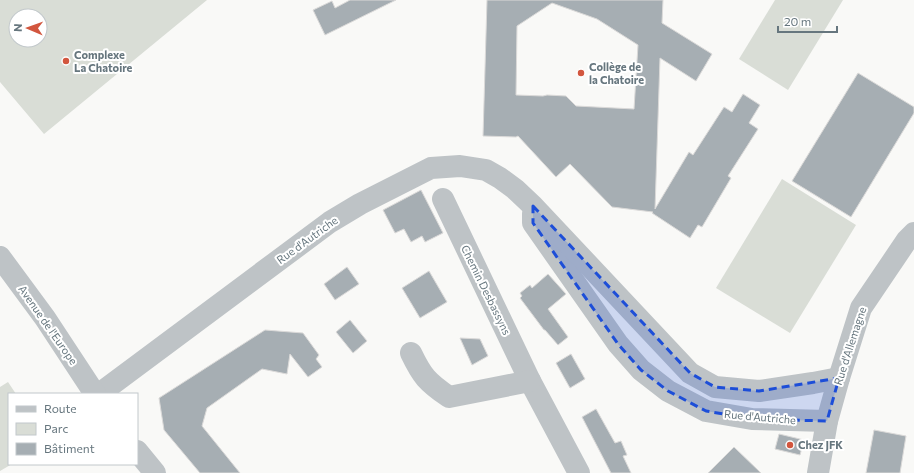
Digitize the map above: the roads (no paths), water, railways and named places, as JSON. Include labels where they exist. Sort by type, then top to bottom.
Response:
[{"type":"street","name":"Rue d'Autriche","points":[[100,393],[330,222],[360,204],[431,168],[460,166],[486,170],[515,189],[533,206],[690,373],[715,387],[759,390],[839,378]]},
{"type":"street","name":"Chemin Desbassyns","points":[[443,199],[530,381],[579,473]]},
{"type":"street","name":"Rue d'Autriche","points":[[533,206],[533,223],[618,344],[641,370],[668,391],[706,411],[752,419],[827,422]]},
{"type":"street","name":"Rue d'Allemagne","points":[[818,473],[827,422],[861,308],[907,240],[914,233]]},
{"type":"street","name":"Avenue de l'Europe","points":[[0,257],[45,318],[94,393]]},
{"type":"street","points":[[411,352],[419,370],[432,386],[449,397],[530,381]]},
{"type":"street","points":[[138,451],[155,473]]},
{"type":"place","name":"Complexe La Chatoire","points":[[66,61]]},
{"type":"place","name":"Collège de la Chatoire","points":[[581,73]]},
{"type":"place","name":"Chez JFK","points":[[790,445]]}]
